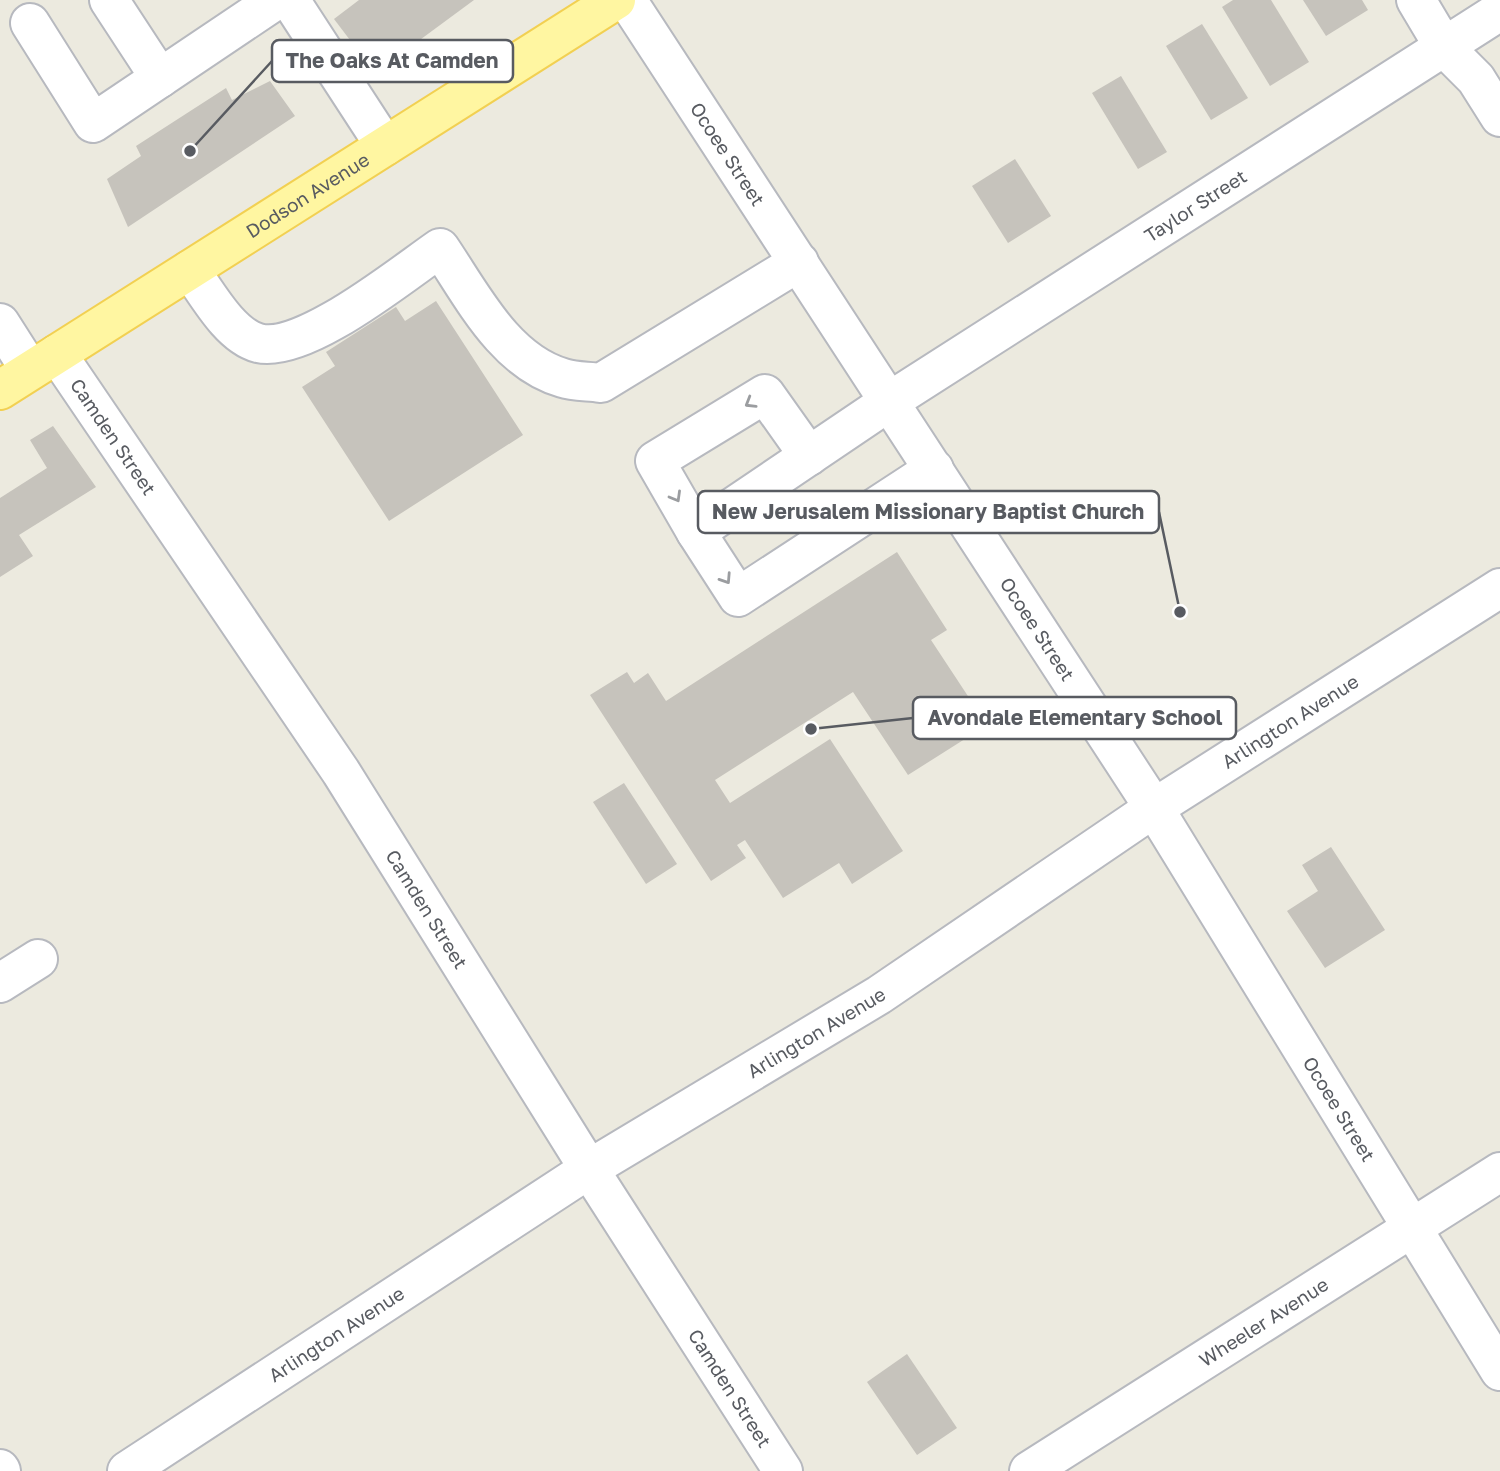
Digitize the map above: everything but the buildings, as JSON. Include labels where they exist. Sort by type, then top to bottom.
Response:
[{"type":"main road","name":"Dodson Avenue","points":[[29,371],[617,0]]},
{"type":"street","points":[[109,0],[160,78]]},
{"type":"street","points":[[30,23],[93,123],[275,0]]},
{"type":"street","points":[[290,0],[385,146]]},
{"type":"street","name":"Ocoee Street","points":[[627,0],[1154,808],[1500,1371]]},
{"type":"street","points":[[1416,0],[1444,47],[1476,79],[1500,117]]},
{"type":"street","name":"Taylor Street","points":[[696,532],[890,401],[1500,11]]},
{"type":"street","points":[[190,270],[237,332],[258,343],[283,344],[318,331],[440,248],[499,334],[534,365],[564,379],[601,383],[799,262]]},
{"type":"street","name":"Camden Street","points":[[0,323],[29,371],[341,772],[589,1169],[783,1471]]},
{"type":"street","points":[[809,456],[765,394],[655,461],[738,597],[934,469]]},
{"type":"street","name":"Arlington Avenue","points":[[127,1471],[589,1169],[879,995],[1154,808],[1500,588]]},
{"type":"street","points":[[0,983],[38,960]]},
{"type":"street","name":"Wheeler Avenue","points":[[1029,1471],[1500,1172]]},
{"type":"place","name":"The Oaks At Camden","points":[[190,151]]},
{"type":"place","name":"New Jerusalem Missionary Baptist Church","points":[[1180,612]]},
{"type":"place","name":"Avondale Elementary School","points":[[811,729]]}]
